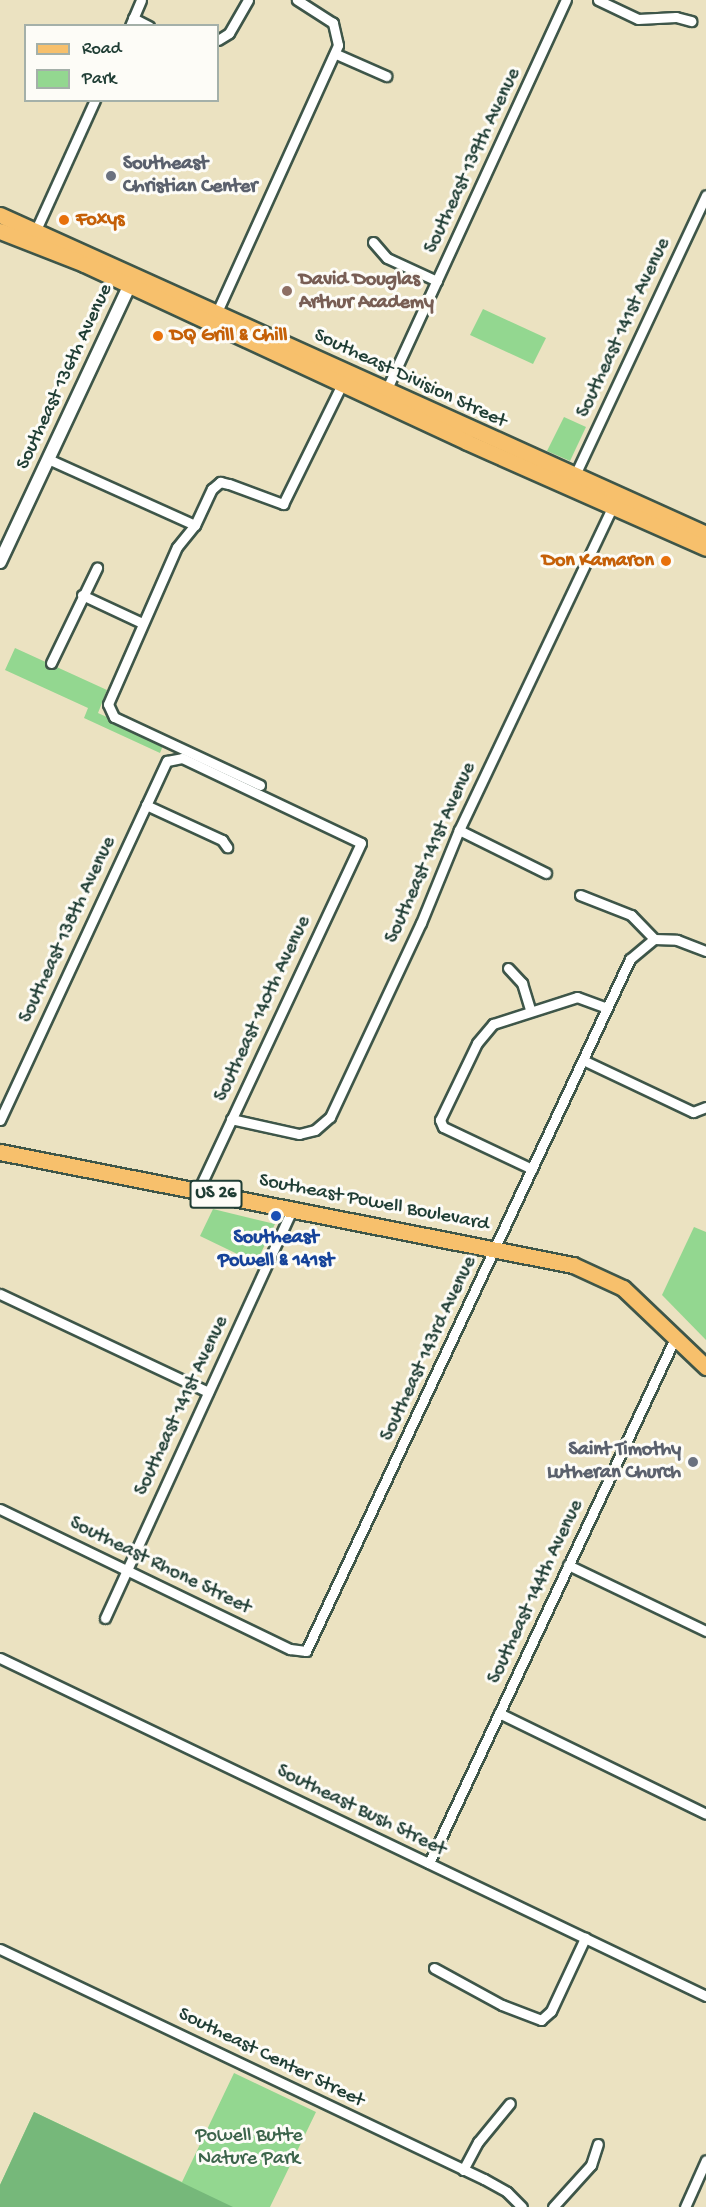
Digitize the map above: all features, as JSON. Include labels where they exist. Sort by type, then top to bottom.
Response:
[{"type":"main road","name":"Southeast Division Street","points":[[0,215],[342,384],[383,396],[574,477],[616,502],[706,548]]},
{"type":"main road","points":[[6,234],[35,232]]},
{"type":"main road","name":"Southeast Division Street","points":[[6,234],[217,312],[531,471],[706,534]]},
{"type":"main road","points":[[531,471],[544,472],[570,482],[574,477]]},
{"type":"main road","name":"Southeast Powell Boulevard","points":[[0,1152],[573,1265],[605,1278],[639,1301],[706,1367]]},
{"type":"street","points":[[131,22],[141,0]]},
{"type":"street","points":[[219,39],[229,33],[248,0]]},
{"type":"street","points":[[217,312],[336,54],[337,29],[297,0]]},
{"type":"street","name":"Southeast 139th Avenue","points":[[383,396],[566,0]]},
{"type":"street","points":[[598,0],[638,19],[675,17],[691,21]]},
{"type":"street","points":[[336,54],[386,76]]},
{"type":"street","points":[[35,232],[94,102]]},
{"type":"street","name":"Southeast 141st Avenue","points":[[574,477],[706,195]]},
{"type":"street","points":[[373,242],[387,258],[437,281]]},
{"type":"street","name":"Southeast 136th Avenue","points":[[0,562],[132,280]]},
{"type":"street","points":[[260,785],[114,717],[109,711],[113,688],[177,547],[195,525],[212,489],[220,482],[283,504],[342,384]]},
{"type":"street","points":[[48,459],[195,525]]},
{"type":"street","name":"Southeast 141st Avenue","points":[[231,1119],[299,1134],[315,1130],[330,1117],[421,923],[459,830],[616,502]]},
{"type":"street","points":[[51,663],[97,568]]},
{"type":"street","points":[[82,595],[142,622]]},
{"type":"street","name":"Southeast 138th Avenue","points":[[0,1120],[167,761],[172,758],[182,758],[362,843]]},
{"type":"street","points":[[146,805],[222,840],[226,847]]},
{"type":"street","points":[[459,830],[546,873]]},
{"type":"street","name":"Southeast 140th Avenue","points":[[198,1191],[362,843]]},
{"type":"street","points":[[580,895],[631,915],[654,939],[677,939],[706,951]]},
{"type":"street","name":"Southeast 143rd Avenue","points":[[306,1651],[630,959],[654,939]]},
{"type":"street","points":[[508,968],[522,983],[530,1009]]},
{"type":"street","points":[[532,1169],[443,1127],[440,1120],[483,1032],[493,1024],[530,1009],[577,997],[607,1008]]},
{"type":"street","points":[[583,1060],[693,1112],[706,1107]]},
{"type":"street","name":"Southeast 141st Avenue","points":[[105,1618],[292,1209]]},
{"type":"street","points":[[0,1294],[208,1392]]},
{"type":"street","name":"Southeast 144th Avenue","points":[[429,1863],[676,1336]]},
{"type":"street","name":"Southeast Rhone Street","points":[[0,1509],[290,1649],[306,1651]]},
{"type":"street","points":[[568,1565],[706,1631]]},
{"type":"street","name":"Southeast Bush Street","points":[[0,1658],[706,1996]]},
{"type":"street","points":[[499,1713],[706,1814]]},
{"type":"street","points":[[434,1968],[502,2006],[541,2020],[551,2011],[585,1938]]},
{"type":"street","name":"Southeast Center Street","points":[[0,1948],[463,2170],[507,2192],[522,2207]]},
{"type":"street","points":[[463,2170],[478,2142],[510,2103]]},
{"type":"street","points":[[553,2207],[591,2166],[598,2144]]},
{"type":"street","points":[[685,2207],[706,2160]]},
{"type":"green space","points":[[483,309],[546,338],[533,364],[470,335]]},
{"type":"green space","points":[[564,417],[586,427],[570,461],[547,451]]},
{"type":"green space","points":[[15,648],[107,690],[98,713],[164,743],[160,753],[84,718],[88,708],[5,670]]},
{"type":"green space","points":[[213,1209],[275,1224],[256,1263],[200,1236]]},
{"type":"green space","points":[[694,1227],[706,1232],[706,1340],[662,1295]]},
{"type":"green space","name":"Powell Butte Nature Park","points":[[234,2073],[316,2112],[270,2207],[0,2207],[0,2185],[34,2112],[182,2182]]},
{"type":"green space","points":[[34,2112],[233,2207],[0,2207],[0,2185]]},
{"type":"place","name":"Southeast Christian Center","points":[[111,176]]},
{"type":"place","name":"Foxys","points":[[64,220]]},
{"type":"place","name":"David Douglas Arthur Academy","points":[[287,291]]},
{"type":"place","name":"DQ Grill & Chill","points":[[158,336]]},
{"type":"place","name":"Don Kamaron","points":[[666,561]]},
{"type":"place","name":"Southeast Powell & 141st","points":[[276,1216]]},
{"type":"place","name":"Saint Timothy Lutheran Church","points":[[693,1462]]}]
